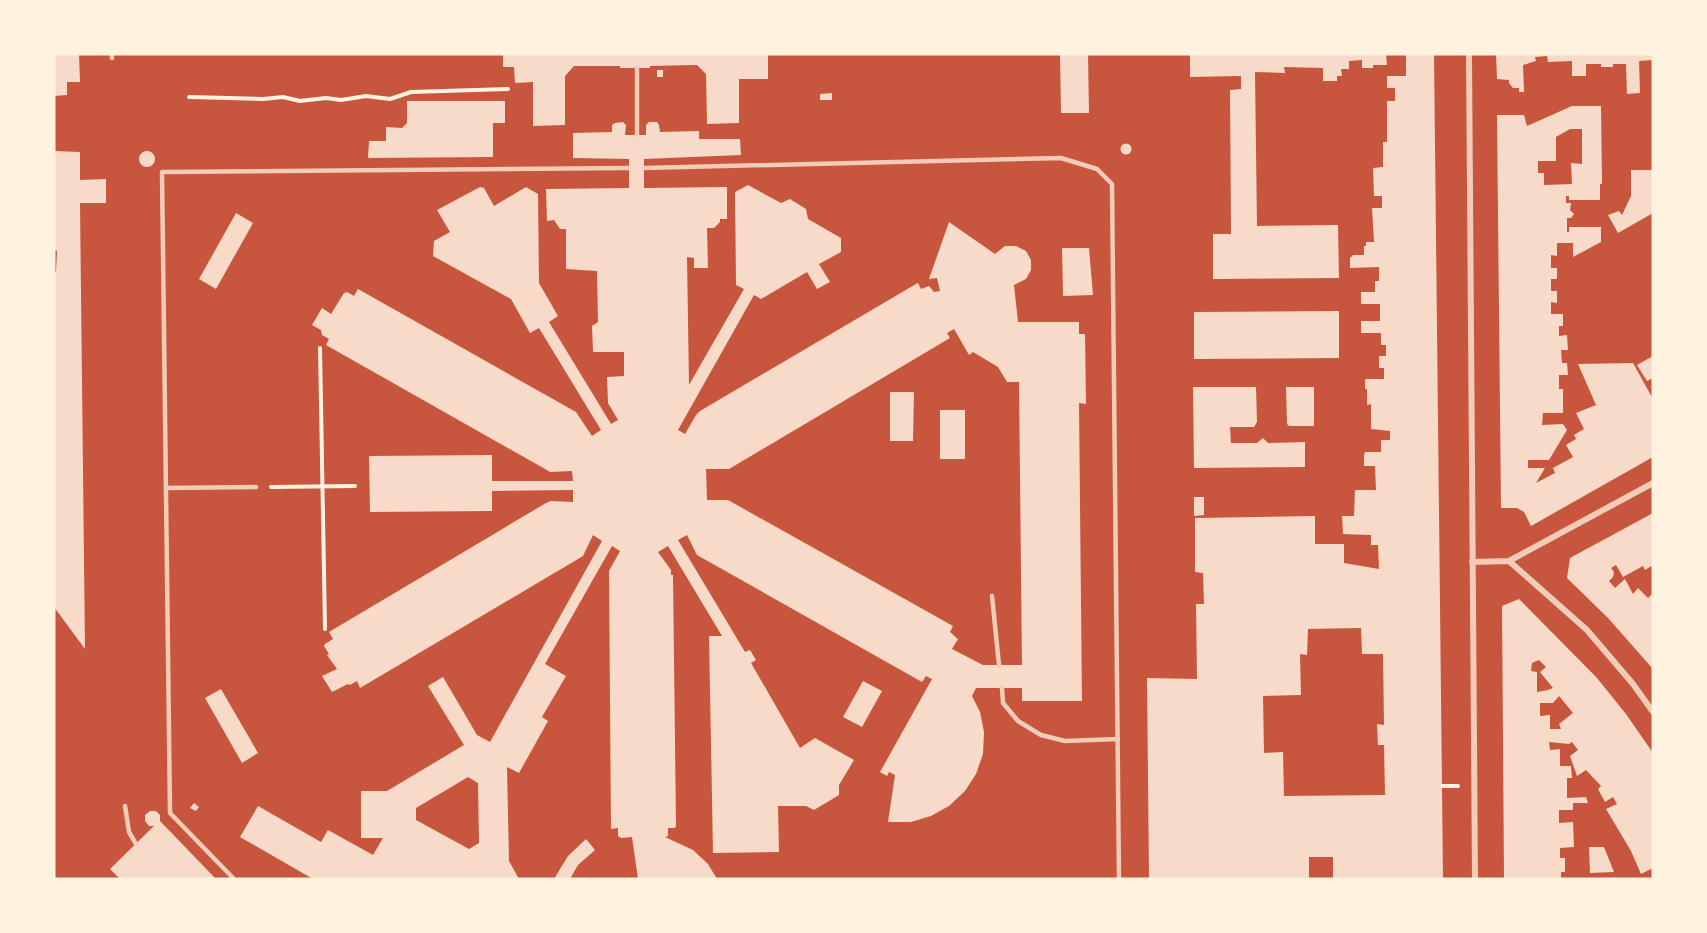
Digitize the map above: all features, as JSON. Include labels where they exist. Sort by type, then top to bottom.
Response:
[{"type":"street","points":[[1468,54],[1475,879]]},
{"type":"street","points":[[1472,562],[1509,561],[1653,483]]},
{"type":"street","points":[[1509,561],[1587,630],[1633,684],[1653,712]]},
{"type":"lane","points":[[637,68],[637,135]]},
{"type":"lane","points":[[644,168],[1061,158],[1097,169],[1112,184],[1119,879]]},
{"type":"lane","points":[[234,879],[170,813],[162,172],[628,168]]},
{"type":"lane","points":[[166,488],[256,487]]},
{"type":"lane","points":[[992,596],[999,665]]},
{"type":"lane","points":[[1002,688],[1003,703],[1018,721],[1041,735],[1065,741],[1118,739]]},
{"type":"lane","points":[[125,806],[129,831],[136,844]]},
{"type":"path","points":[[189,97],[263,99],[283,97],[300,101],[326,98],[341,100],[366,96],[390,99],[411,92],[508,89]]},
{"type":"path","points":[[320,348],[325,629]]},
{"type":"path","points":[[256,487],[355,486]]},
{"type":"building","points":[[54,54],[79,54],[80,82],[67,82],[67,95],[54,96]]},
{"type":"building","points":[[503,54],[768,54],[768,79],[739,79],[739,123],[707,124],[706,74],[697,65],[650,66],[650,68],[574,66],[565,76],[565,125],[533,126],[533,82],[515,83],[514,67],[503,67]]},
{"type":"building","points":[[1060,54],[1088,54],[1089,113],[1061,113]]},
{"type":"building","points":[[1190,54],[1386,54],[1387,65],[1373,65],[1373,68],[1362,68],[1362,60],[1349,61],[1349,69],[1341,69],[1342,76],[1337,76],[1337,81],[1323,81],[1323,68],[1284,67],[1285,73],[1255,72],[1257,226],[1338,225],[1339,278],[1213,279],[1213,234],[1231,234],[1230,90],[1241,89],[1241,76],[1190,77]]},
{"type":"building","points":[[1406,54],[1434,54],[1443,879],[1333,879],[1333,857],[1309,857],[1309,879],[1149,879],[1147,678],[1197,679],[1196,604],[1204,604],[1203,573],[1195,572],[1195,518],[1315,516],[1315,544],[1344,544],[1344,563],[1379,569],[1378,545],[1371,545],[1371,535],[1343,534],[1342,516],[1354,516],[1355,490],[1376,490],[1375,466],[1364,466],[1365,452],[1381,452],[1381,440],[1390,440],[1390,431],[1371,429],[1371,404],[1367,405],[1367,389],[1365,389],[1365,379],[1384,379],[1384,368],[1379,368],[1379,356],[1386,356],[1386,345],[1381,345],[1381,333],[1361,333],[1361,321],[1380,321],[1380,304],[1361,304],[1361,292],[1375,292],[1375,281],[1379,281],[1379,267],[1350,268],[1350,258],[1353,255],[1364,255],[1366,242],[1374,242],[1372,208],[1382,208],[1382,196],[1374,196],[1373,168],[1383,167],[1383,142],[1387,142],[1387,101],[1395,101],[1395,88],[1387,88],[1387,76],[1406,76]],"holes":[[[1361,628],[1362,654],[1383,654],[1384,725],[1377,724],[1378,745],[1384,745],[1385,795],[1284,796],[1283,752],[1264,753],[1263,696],[1301,695],[1300,654],[1307,655],[1308,629]]]},
{"type":"building","points":[[1496,54],[1653,54],[1653,60],[1639,61],[1640,93],[1627,94],[1626,64],[1601,67],[1601,64],[1586,64],[1586,76],[1572,76],[1572,61],[1548,62],[1547,56],[1535,57],[1536,61],[1523,65],[1524,92],[1519,92],[1519,88],[1513,88],[1509,80],[1497,79]]},
{"type":"building","points":[[657,70],[663,70],[663,77],[657,77]]},
{"type":"building","points":[[832,93],[832,100],[820,100],[820,94]]},
{"type":"building","points":[[407,101],[505,101],[505,123],[493,123],[493,157],[368,158],[369,141],[386,141],[386,127],[402,128],[407,123]]},
{"type":"building","points":[[1572,106],[1601,106],[1602,184],[1600,184],[1600,200],[1569,200],[1569,196],[1566,196],[1566,203],[1571,203],[1570,210],[1574,214],[1571,218],[1567,218],[1567,232],[1569,232],[1569,227],[1601,227],[1601,242],[1573,257],[1573,243],[1557,243],[1557,256],[1551,255],[1551,268],[1557,268],[1557,279],[1551,279],[1551,291],[1557,291],[1557,303],[1551,302],[1551,314],[1563,314],[1563,326],[1559,326],[1559,336],[1567,335],[1568,350],[1561,350],[1562,363],[1567,363],[1568,375],[1559,375],[1559,389],[1563,389],[1563,413],[1543,413],[1542,425],[1563,424],[1567,430],[1549,460],[1528,460],[1528,468],[1545,468],[1536,483],[1555,473],[1553,468],[1573,457],[1566,445],[1576,439],[1574,435],[1584,429],[1576,413],[1596,405],[1578,364],[1633,363],[1653,399],[1653,457],[1531,526],[1524,512],[1517,508],[1501,508],[1497,115],[1524,115],[1527,126]],"holes":[[[1570,129],[1582,129],[1582,164],[1571,163],[1572,184],[1544,185],[1544,173],[1538,173],[1538,161],[1556,161],[1556,137]]]},
{"type":"building","points":[[623,122],[626,125],[625,135],[646,135],[646,125],[649,122],[657,122],[660,132],[699,131],[699,139],[740,139],[741,155],[644,159],[644,188],[727,187],[727,219],[720,219],[714,228],[707,228],[708,268],[694,268],[694,258],[687,257],[689,385],[744,289],[736,285],[735,192],[748,185],[781,203],[790,199],[806,209],[808,219],[841,238],[841,252],[819,264],[830,282],[817,289],[807,272],[761,299],[754,295],[678,430],[685,434],[700,411],[916,284],[918,283],[921,289],[929,286],[934,292],[940,291],[937,278],[929,279],[949,222],[995,254],[1005,246],[1016,246],[1026,251],[1031,260],[1031,270],[1026,279],[1014,285],[1018,322],[1079,322],[1079,334],[1085,334],[1086,404],[1079,403],[1082,701],[1022,701],[1022,688],[976,688],[972,696],[980,712],[984,732],[983,754],[976,774],[965,791],[949,806],[931,816],[911,822],[888,822],[895,775],[889,772],[887,776],[880,772],[932,679],[926,676],[922,682],[697,555],[687,535],[678,540],[745,652],[750,650],[756,660],[751,663],[800,748],[815,738],[854,760],[839,785],[839,795],[814,810],[806,806],[778,806],[779,852],[713,853],[709,636],[722,636],[668,546],[658,552],[673,575],[676,826],[668,828],[668,836],[665,837],[693,850],[708,864],[717,879],[638,879],[632,837],[621,838],[618,836],[618,828],[611,829],[609,571],[620,551],[612,546],[545,664],[566,676],[542,717],[548,721],[519,773],[507,767],[509,861],[519,879],[313,879],[240,837],[258,806],[321,842],[328,830],[373,855],[383,838],[361,838],[361,791],[387,791],[464,745],[428,686],[443,677],[477,735],[490,742],[602,541],[593,535],[583,556],[360,688],[357,681],[332,692],[322,676],[337,669],[327,655],[329,654],[324,646],[333,639],[329,632],[546,503],[551,501],[573,502],[573,490],[492,491],[492,511],[370,512],[369,456],[492,455],[492,481],[573,481],[572,471],[550,472],[326,345],[329,339],[322,335],[321,330],[312,325],[322,308],[331,314],[344,293],[347,292],[354,296],[358,289],[576,412],[592,436],[601,430],[539,328],[530,333],[511,299],[433,256],[434,241],[450,232],[437,210],[480,187],[484,188],[494,206],[526,187],[538,194],[539,283],[558,316],[549,322],[611,424],[618,420],[608,403],[607,377],[624,376],[624,352],[593,352],[592,326],[598,322],[597,271],[566,269],[566,229],[560,229],[554,220],[547,221],[546,189],[629,188],[629,159],[573,158],[573,133],[612,132],[612,125]],"holes":[[[954,329],[969,355],[973,352],[998,367],[1007,382],[1019,382],[1022,665],[983,665],[952,649],[958,639],[950,632],[953,626],[728,500],[707,500],[706,469],[729,469],[950,338],[947,333]],[[468,777],[478,783],[479,843],[469,849],[416,820],[416,808]]]},
{"type":"building","points":[[1126,143],[1132,149],[1126,155],[1120,149]]},
{"type":"building","points":[[54,151],[80,152],[80,180],[106,179],[106,203],[80,203],[85,649],[54,607],[54,272],[56,272],[57,251],[54,250]]},
{"type":"building","points":[[147,151],[155,159],[147,167],[139,159]]},
{"type":"building","points":[[1631,170],[1652,170],[1653,213],[1618,233],[1608,215],[1619,211],[1622,215],[1631,196]]},
{"type":"building","points":[[236,213],[253,223],[216,289],[199,279]]},
{"type":"building","points":[[1062,248],[1089,248],[1093,295],[1063,296]]},
{"type":"building","points":[[1339,311],[1339,358],[1194,359],[1194,312]]},
{"type":"building","points":[[1653,356],[1653,378],[1647,381],[1637,365]]},
{"type":"building","points":[[1193,387],[1256,387],[1257,422],[1254,427],[1230,427],[1231,443],[1257,443],[1263,438],[1268,443],[1305,442],[1305,467],[1194,468]]},
{"type":"building","points":[[1286,387],[1314,387],[1314,426],[1289,426],[1287,424]]},
{"type":"building","points":[[890,392],[914,392],[913,441],[890,441]]},
{"type":"building","points":[[940,410],[965,410],[965,459],[940,459]]},
{"type":"building","points":[[1194,497],[1204,497],[1204,515],[1194,516]]},
{"type":"building","points":[[1653,513],[1653,565],[1645,570],[1643,566],[1623,577],[1616,565],[1611,568],[1614,572],[1609,581],[1615,588],[1625,579],[1633,594],[1638,588],[1648,598],[1653,593],[1653,669],[1608,618],[1567,578],[1570,558]]},
{"type":"building","points":[[1519,599],[1597,678],[1653,753],[1653,868],[1641,874],[1631,851],[1606,809],[1617,804],[1613,797],[1605,802],[1598,789],[1601,786],[1586,770],[1577,776],[1570,756],[1578,750],[1572,742],[1569,744],[1549,742],[1550,750],[1560,749],[1560,766],[1571,766],[1572,778],[1567,778],[1567,798],[1586,797],[1588,803],[1573,803],[1573,810],[1559,810],[1559,823],[1573,822],[1574,847],[1560,848],[1560,858],[1565,858],[1565,872],[1561,872],[1561,879],[1504,879],[1502,606]],"holes":[[[1539,660],[1546,667],[1540,672],[1553,688],[1537,692],[1537,672],[1531,671],[1532,663]],[[1559,696],[1573,713],[1559,724],[1561,729],[1550,729],[1550,715],[1540,716],[1540,703],[1553,703]]]},
{"type":"building","points":[[863,681],[882,691],[862,727],[843,717]]},
{"type":"building","points":[[221,689],[258,753],[242,763],[205,698]]},
{"type":"building","points":[[194,803],[199,807],[196,811],[190,808]]},
{"type":"building","points":[[150,811],[156,811],[160,815],[160,821],[216,879],[120,879],[110,869],[154,826],[149,826],[145,821],[145,815]]},
{"type":"building","points":[[586,839],[595,850],[578,865],[570,879],[554,879],[568,856]]},
{"type":"building","points":[[1589,847],[1604,847],[1614,872],[1590,873]]}]
